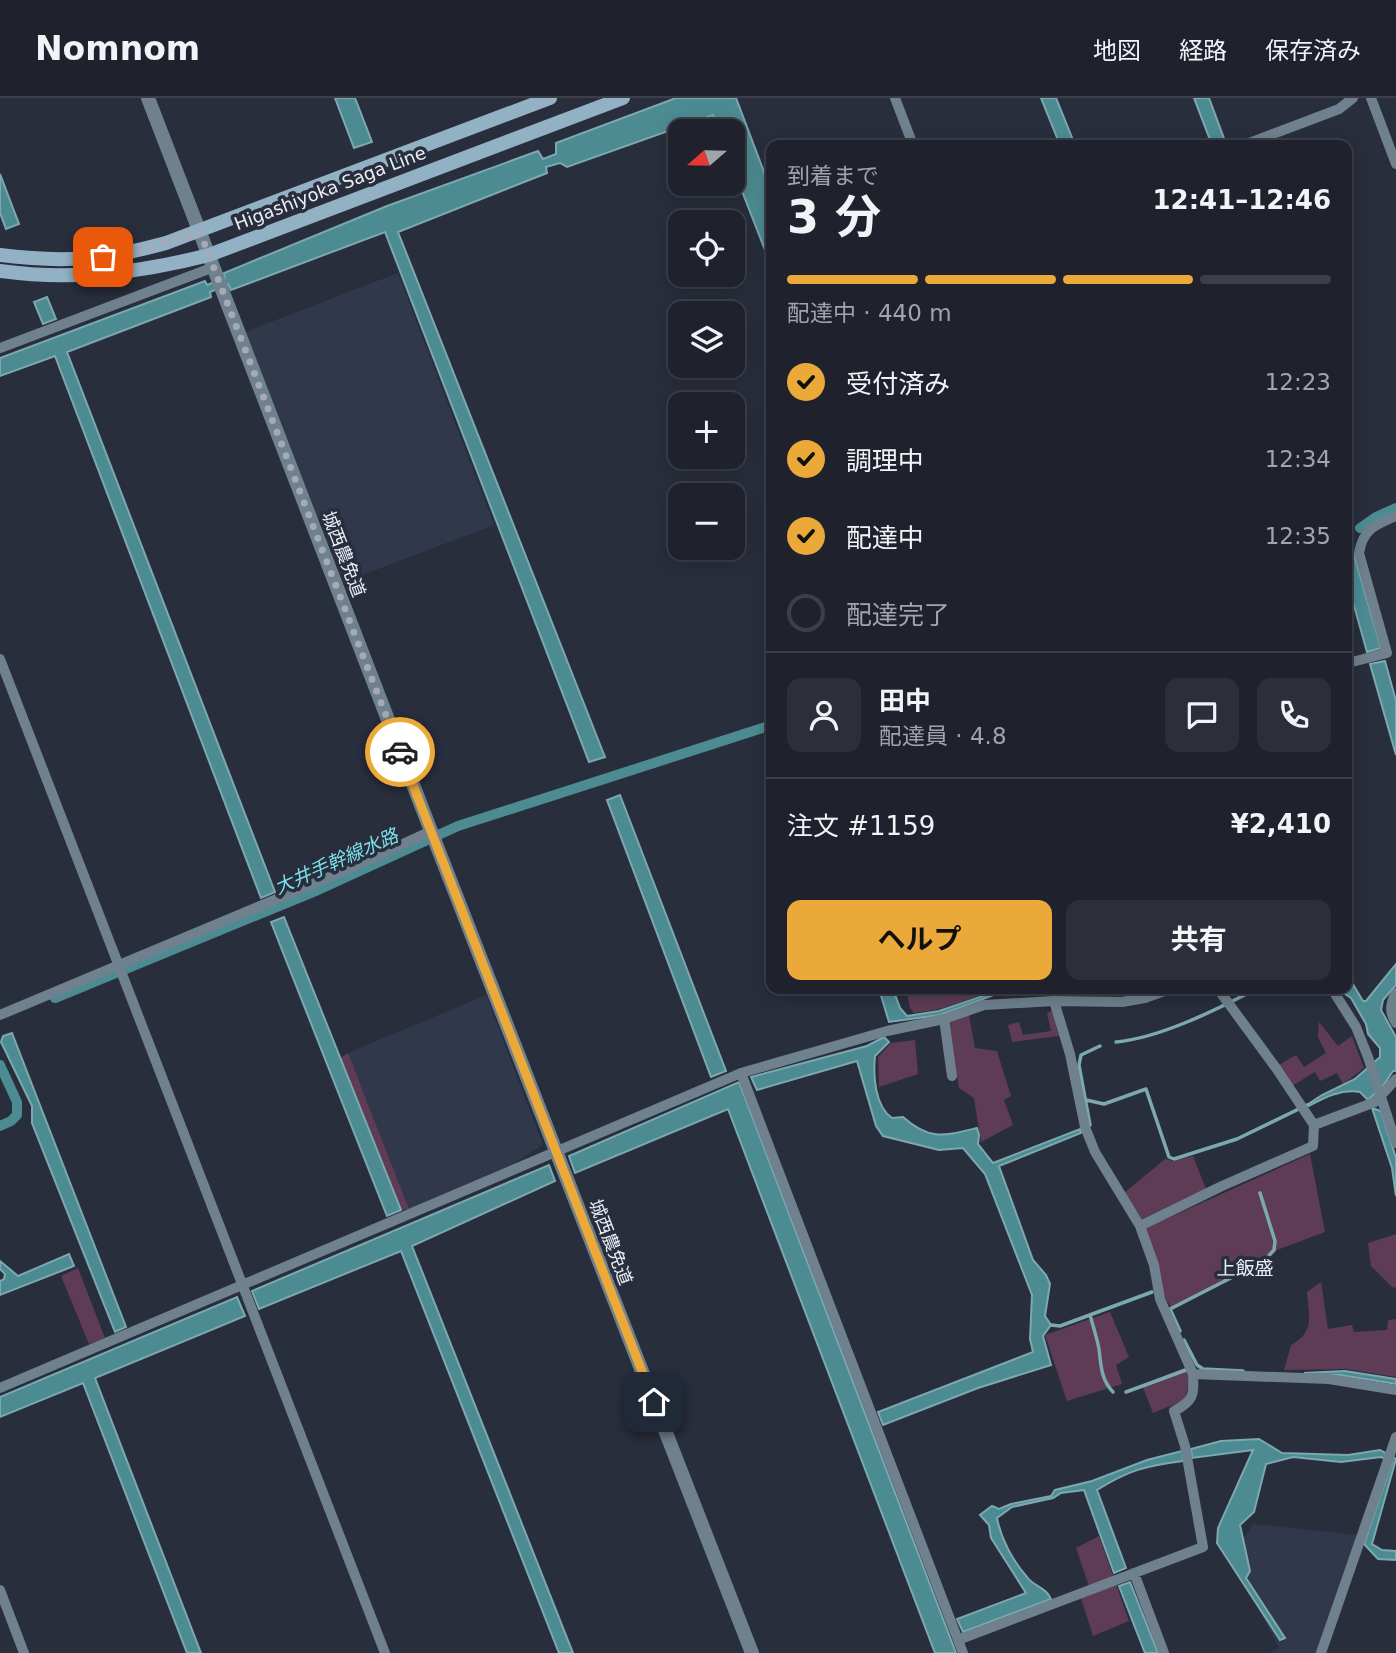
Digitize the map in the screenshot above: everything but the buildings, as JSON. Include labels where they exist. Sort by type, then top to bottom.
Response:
[{"type":"main road","name":"Higashiyoka Saga Line","points":[[0,255],[76,261],[130,253],[200,232],[550,98]]},
{"type":"main road","name":"Higashiyoka Saga Line","points":[[0,271],[34,276],[78,277],[169,265],[216,272],[623,98]]},
{"type":"street","name":"城西農免道","points":[[148,98],[433,838],[752,1653]]},
{"type":"street","points":[[895,98],[911,140]]},
{"type":"street","points":[[1257,140],[1339,108],[1353,98]]},
{"type":"street","points":[[1371,98],[1396,164]]},
{"type":"street","points":[[0,348],[216,272]]},
{"type":"street","points":[[1352,662],[1387,653],[1359,553],[1362,539],[1370,530],[1396,516]]},
{"type":"street","points":[[0,659],[385,1653]]},
{"type":"street","points":[[0,1015],[353,867],[433,838]]},
{"type":"street","points":[[1396,993],[1390,1005],[1396,1023]]},
{"type":"street","points":[[0,1388],[741,1073],[891,1030],[944,1019],[984,1005],[1054,1001],[1122,1002],[1156,994]]},
{"type":"street","points":[[1140,1226],[1313,1146],[1314,1125],[1221,994]]},
{"type":"street","points":[[1335,994],[1356,1027],[1368,1058],[1376,1101],[1396,1143]]},
{"type":"street","points":[[958,1640],[1203,1547],[1185,1446],[1174,1411],[1188,1404],[1194,1392],[1193,1374],[1160,1299],[1154,1265],[1140,1226],[1096,1152],[1085,1127],[1070,1054],[1054,1001]]},
{"type":"street","points":[[944,1019],[952,1076]]},
{"type":"street","points":[[741,1073],[963,1653]]},
{"type":"street","points":[[1314,1125],[1376,1101],[1396,1079]]},
{"type":"street","points":[[1193,1374],[1329,1379],[1396,1390]]},
{"type":"street","points":[[1321,1653],[1396,1437]]},
{"type":"street","points":[[1134,1573],[1164,1653]]},
{"type":"street","points":[[0,1590],[24,1653]]},
{"type":"shaded area","points":[[335,98],[355,98],[372,142],[354,148]]},
{"type":"shaded area","points":[[676,98],[736,98],[744,119],[714,119],[713,115],[702,119],[668,119],[668,131],[567,167],[560,163],[546,167],[547,173],[398,232],[605,757],[589,762],[385,232],[231,290],[228,284],[210,292],[211,297],[67,352],[275,892],[261,898],[55,356],[0,376],[0,358],[205,281],[207,285],[225,278],[224,273],[387,206],[538,151],[543,159],[556,154],[556,143]]},
{"type":"shaded area","points":[[1041,98],[1056,98],[1073,140],[1058,140]]},
{"type":"shaded area","points":[[1194,98],[1209,98],[1225,140],[1210,140]]},
{"type":"shaded area","points":[[746,124],[766,177],[766,253],[744,196]]},
{"type":"shaded area","points":[[0,174],[19,224],[6,229],[0,213]]},
{"type":"shaded area","points":[[398,273],[494,525],[341,583],[245,332]]},
{"type":"shaded area","points":[[47,297],[56,319],[43,324],[34,302]]},
{"type":"shaded area","points":[[1352,548],[1381,648],[1367,652],[1352,598]]},
{"type":"shaded area","points":[[1385,661],[1396,701],[1396,755],[1370,664]]},
{"type":"shaded area","points":[[620,795],[726,1071],[711,1077],[607,800]]},
{"type":"shaded area","points":[[284,917],[401,1210],[387,1216],[271,922]]},
{"type":"shaded area","points":[[1396,964],[1396,985],[1383,1000],[1381,1010],[1396,1037],[1396,1071],[1393,1071],[1383,1086],[1368,1100],[1360,1092],[1346,1092],[1307,1105],[1355,1079],[1380,1057],[1380,1048],[1368,1034],[1366,1024],[1351,998],[1345,994],[1352,994],[1352,983],[1363,1001],[1366,1001]]},
{"type":"shaded area","points":[[881,994],[895,994],[900,1008],[907,1016],[939,1011],[997,994],[940,1015],[889,1022]]},
{"type":"shaded area","points":[[907,994],[986,994],[939,1009],[914,1013]]},
{"type":"shaded area","points":[[486,995],[543,1145],[509,1166],[409,1209],[348,1053]]},
{"type":"shaded area","points":[[1052,1010],[1059,1036],[1012,1042],[1008,1025],[1019,1022],[1023,1035],[1051,1031],[1047,1013]]},
{"type":"shaded area","points":[[969,1015],[975,1048],[997,1051],[1011,1096],[1004,1100],[1013,1125],[981,1142],[974,1098],[959,1088],[948,1023]]},
{"type":"shaded area","points":[[1319,1022],[1338,1046],[1352,1036],[1364,1068],[1343,1084],[1337,1073],[1320,1081],[1315,1072],[1292,1086],[1279,1065],[1296,1055],[1304,1067],[1326,1053],[1318,1037]]},
{"type":"shaded area","points":[[12,1033],[126,1327],[115,1332],[32,1123],[32,1106],[1,1042],[3,1036]]},
{"type":"shaded area","points":[[884,1037],[889,1042],[875,1056],[874,1073],[879,1099],[886,1113],[892,1118],[903,1117],[921,1130],[938,1134],[977,1128],[978,1144],[993,1163],[1080,1129],[1081,1133],[999,1166],[1033,1260],[1050,1284],[1045,1316],[1051,1325],[1043,1336],[1051,1365],[978,1388],[883,1425],[878,1412],[1033,1352],[1030,1339],[1032,1295],[985,1174],[963,1148],[939,1150],[883,1136],[876,1126],[857,1061],[757,1090],[751,1077],[867,1046]]},
{"type":"shaded area","points":[[915,1040],[918,1074],[879,1087],[878,1057],[891,1043]]},
{"type":"shaded area","points":[[348,1053],[409,1209],[401,1210],[340,1058]]},
{"type":"shaded area","points":[[739,1082],[956,1653],[935,1653],[728,1109],[575,1173],[569,1156]]},
{"type":"shaded area","points":[[1372,1108],[1381,1111],[1396,1158],[1396,1196],[1392,1168]]},
{"type":"shaded area","points":[[1310,1154],[1325,1232],[1277,1250],[1265,1261],[1173,1310],[1162,1293],[1146,1228]]},
{"type":"shaded area","points":[[1193,1156],[1206,1189],[1142,1219],[1124,1193],[1165,1159],[1173,1161]]},
{"type":"shaded area","points":[[549,1165],[555,1181],[412,1246],[573,1653],[559,1653],[401,1251],[259,1309],[252,1291]]},
{"type":"shaded area","points":[[1396,1234],[1396,1288],[1371,1266],[1368,1243]]},
{"type":"shaded area","points":[[69,1254],[74,1266],[0,1295],[0,1281],[5,1274],[0,1269],[0,1261],[18,1276]]},
{"type":"shaded area","points":[[78,1268],[105,1338],[89,1344],[61,1276]]},
{"type":"shaded area","points":[[1321,1282],[1328,1329],[1352,1325],[1354,1332],[1387,1330],[1388,1320],[1396,1319],[1396,1377],[1346,1369],[1284,1370],[1291,1345],[1304,1334],[1309,1323],[1307,1292]]},
{"type":"shaded area","points":[[237,1297],[245,1316],[95,1378],[201,1653],[187,1653],[83,1383],[0,1417],[0,1397]]},
{"type":"shaded area","points":[[1110,1312],[1129,1357],[1116,1365],[1122,1384],[1067,1401],[1045,1335]]},
{"type":"shaded area","points":[[1186,1367],[1190,1374],[1185,1400],[1153,1413],[1142,1385]]},
{"type":"shaded area","points":[[1345,1371],[1396,1379],[1396,1384],[1340,1375],[1304,1373]]},
{"type":"shaded area","points":[[1259,1439],[1282,1453],[1348,1455],[1380,1450],[1396,1459],[1372,1544],[1382,1550],[1396,1551],[1396,1560],[1378,1559],[1364,1544],[1392,1462],[1381,1457],[1341,1462],[1293,1457],[1266,1464],[1254,1512],[1240,1525],[1250,1571],[1246,1578],[1285,1638],[1280,1640],[1217,1543],[1218,1528],[1253,1450],[1192,1458],[1191,1449],[1221,1441]]},
{"type":"shaded area","points":[[1182,1451],[1183,1461],[1138,1470],[1097,1490],[1126,1568],[1114,1573],[1084,1490],[1061,1493],[1053,1498],[1012,1507],[997,1518],[1005,1542],[1017,1564],[1051,1599],[963,1632],[957,1619],[1026,1593],[991,1538],[989,1525],[980,1515],[992,1506],[999,1509],[1051,1496],[1055,1490],[1092,1481],[1147,1460]]},
{"type":"shaded area","points":[[1253,1524],[1358,1535],[1318,1653],[1271,1653],[1279,1648],[1231,1557]]},
{"type":"shaded area","points":[[1099,1536],[1129,1621],[1093,1636],[1081,1598],[1091,1592],[1076,1548]]},
{"type":"shaded area","points":[[1130,1582],[1158,1653],[1145,1653],[1119,1586]]},
{"type":"waterway","name":"大井手幹線水路","points":[[1360,528],[1396,508]]},
{"type":"waterway","name":"大井手幹線水路","points":[[55,998],[318,890],[458,826],[766,727]]},
{"type":"waterway","points":[[1116,1042],[1170,1029],[1246,994]]},
{"type":"waterway","points":[[1090,1125],[1079,1065],[1081,1055],[1100,1046]]},
{"type":"waterway","name":"大井手幹線水路","points":[[0,1065],[17,1102],[17,1115],[0,1126]]},
{"type":"waterway","points":[[1086,1100],[1104,1104],[1146,1089],[1169,1157],[1174,1159],[1237,1139],[1307,1105]]},
{"type":"waterway","points":[[1170,1309],[1264,1261],[1274,1250],[1275,1241],[1260,1193]]},
{"type":"waterway","points":[[1051,1325],[1060,1326],[1152,1292]]},
{"type":"waterway","points":[[1170,1309],[1180,1331]]},
{"type":"waterway","points":[[1090,1315],[1104,1377],[1113,1392]]},
{"type":"waterway","points":[[1184,1340],[1197,1365],[1203,1369],[1243,1371]]},
{"type":"waterway","points":[[1126,1392],[1186,1370]]},
{"type":"way so far","points":[[103,257],[130,253],[200,232],[400,752]]},
{"type":"district","name":"上飯盛","points":[[1245,1268]]},
{"type":"route","points":[[400,752],[654,1402]]}]
